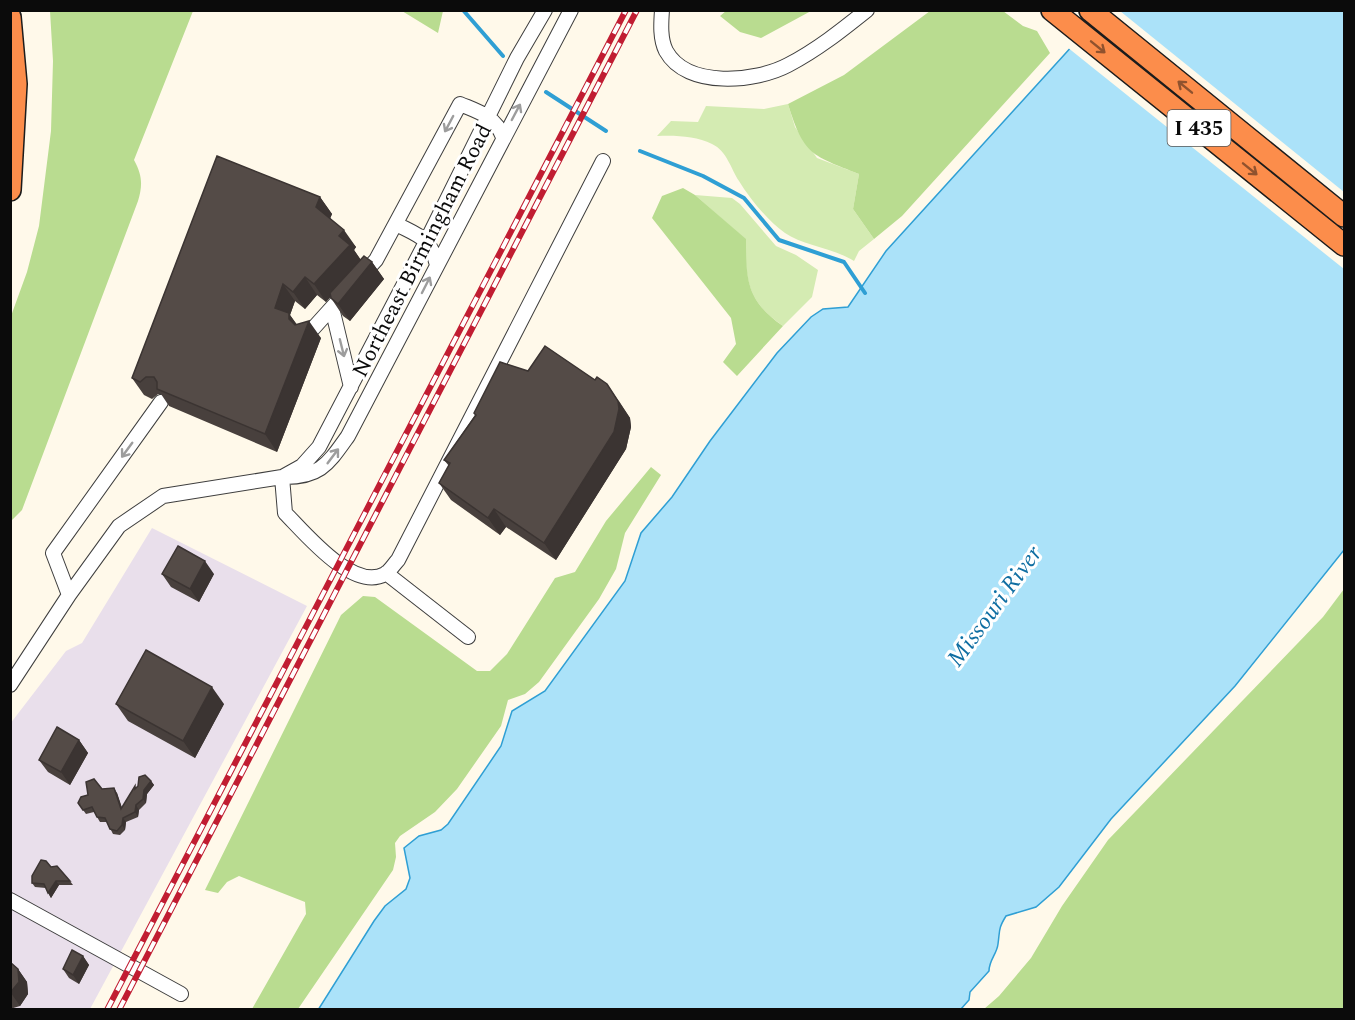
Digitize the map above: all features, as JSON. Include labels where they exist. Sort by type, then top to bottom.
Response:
[{"type":"highway","name":"I 435","points":[[1052,10],[1344,245]]},
{"type":"highway","name":"I 435","points":[[1090,10],[1344,216]]},
{"type":"highway","points":[[10,16],[16,84],[10,189]]},
{"type":"street","name":"Northeast Birmingham Road","points":[[282,477],[302,466],[319,447],[427,240],[517,58],[545,10]]},
{"type":"street","name":"Northeast Birmingham Road","points":[[10,685],[69,595],[119,526],[163,496],[282,477],[301,477],[317,472],[328,464],[348,436],[571,10]]},
{"type":"street","points":[[662,10],[662,40],[667,52],[677,63],[691,72],[732,80],[786,66],[836,35],[867,10]]},
{"type":"street","points":[[309,333],[376,260],[460,104],[489,117],[498,124],[503,137]]},
{"type":"street","points":[[282,477],[285,513],[333,561],[347,570],[374,578],[386,573],[398,560],[603,161]]},
{"type":"street","points":[[396,224],[427,240],[437,265]]},
{"type":"street","points":[[332,308],[351,387]]},
{"type":"street","points":[[69,595],[53,553],[161,402]]},
{"type":"street","points":[[386,573],[468,637]]},
{"type":"street","points":[[10,900],[181,994]]},
{"type":"shaded area","points":[[152,528],[307,606],[90,1009],[11,1009],[10,724],[66,651],[82,643]]},
{"type":"green space","points":[[50,11],[193,11],[134,160],[141,180],[138,201],[22,510],[11,521],[11,316],[27,272],[39,226],[51,131],[53,61]]},
{"type":"green space","points":[[402,11],[443,11],[438,33]]},
{"type":"green space","points":[[726,11],[811,11],[761,38],[740,32],[720,16]]},
{"type":"green space","points":[[930,11],[1003,11],[1023,26],[1037,31],[1050,53],[902,216],[874,239],[853,209],[859,174],[830,162],[812,151],[799,134],[788,104],[844,75]]},
{"type":"green space","points":[[788,104],[795,127],[817,158],[859,174],[853,209],[874,239],[859,251],[854,261],[785,233],[748,195],[725,156],[717,147],[706,141],[692,138],[657,136],[671,121],[698,122],[706,106],[764,109]]},
{"type":"green space","points":[[683,188],[695,195],[746,239],[748,278],[755,299],[771,317],[783,326],[737,376],[723,362],[736,344],[731,318],[652,218],[662,196]]},
{"type":"green space","points":[[695,195],[732,198],[740,204],[776,246],[796,255],[818,270],[812,297],[783,326],[771,317],[755,299],[746,267],[745,239]]},
{"type":"green space","points":[[651,467],[661,475],[625,533],[616,569],[599,599],[539,682],[525,694],[508,700],[501,726],[457,789],[435,812],[400,836],[395,843],[396,857],[393,870],[298,1009],[252,1009],[306,914],[305,902],[239,876],[227,882],[218,893],[205,890],[341,615],[363,596],[375,597],[477,671],[490,671],[507,654],[555,578],[575,572],[606,521]]},
{"type":"green space","points":[[1344,589],[1344,1009],[984,1009],[999,996],[1031,958],[1062,906],[1108,840],[1323,617]]},
{"type":"water","name":"Missouri River","points":[[1104,11],[1344,11],[1344,550],[1235,686],[1111,819],[1059,887],[1036,907],[1006,916],[1000,927],[997,948],[989,971],[970,992],[969,1000],[961,1009],[318,1010],[374,921],[385,906],[406,889],[410,878],[404,848],[419,836],[441,830],[448,824],[501,746],[512,711],[545,691],[625,581],[641,533],[672,497],[710,441],[777,353],[811,317],[823,309],[848,307],[886,251]]},
{"type":"pier","points":[[1100,10],[1120,11],[1344,192],[1344,269],[1067,47]]},
{"type":"building","points":[[217,156],[320,197],[316,207],[344,230],[339,236],[350,245],[314,284],[305,277],[293,292],[283,284],[275,308],[289,313],[289,319],[295,325],[309,321],[265,434],[157,389],[154,377],[146,377],[140,382],[132,378]]},
{"type":"building","points":[[364,256],[372,262],[338,304],[331,298],[330,293]]},
{"type":"building","points":[[545,346],[595,380],[597,377],[607,384],[618,401],[619,409],[614,432],[544,543],[494,509],[488,518],[439,483],[450,463],[444,460],[476,415],[474,413],[500,362],[528,371]]},
{"type":"building","points":[[178,546],[205,561],[190,589],[162,574]]},
{"type":"building","points":[[146,650],[212,687],[183,741],[116,704]]},
{"type":"building","points":[[57,727],[79,740],[61,772],[39,760]]},
{"type":"building","points":[[145,775],[151,781],[144,790],[143,799],[136,805],[135,812],[123,818],[122,825],[117,831],[110,829],[105,818],[97,817],[92,807],[83,810],[78,803],[81,797],[88,795],[86,782],[94,779],[102,789],[114,788],[121,809],[135,786],[135,789],[138,786],[139,777]]},
{"type":"building","points":[[41,860],[46,861],[51,867],[57,866],[70,881],[56,881],[48,893],[44,884],[32,883],[32,876]]},
{"type":"building","points":[[72,950],[83,956],[73,975],[63,969]]},
{"type":"building","points":[[10,962],[18,969],[19,982],[10,993]]},
{"type":"waterway","points":[[463,10],[503,56]]},
{"type":"waterway","points":[[546,92],[606,131]]},
{"type":"waterway","points":[[640,151],[703,176],[744,198],[779,240],[844,262],[865,293]]},
{"type":"railway","points":[[107,1010],[626,10]]},
{"type":"railway","points":[[119,1010],[637,10]]}]
